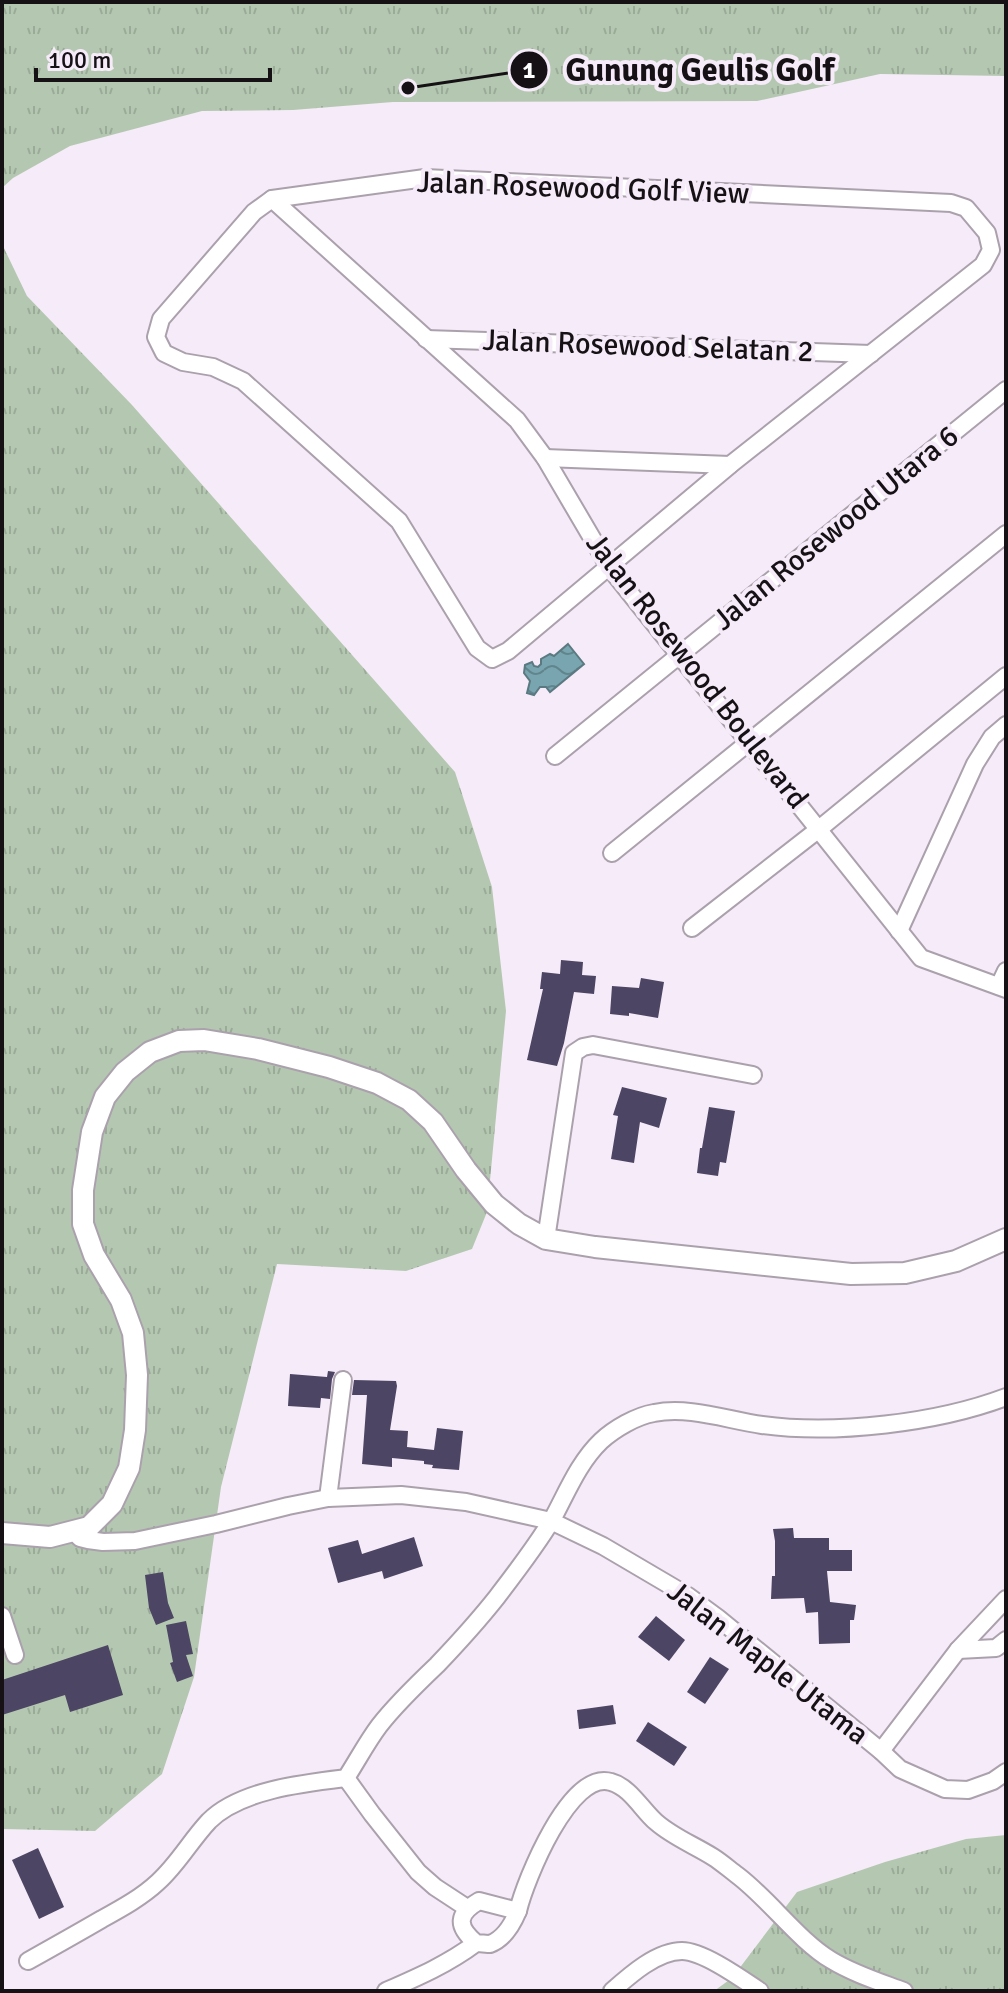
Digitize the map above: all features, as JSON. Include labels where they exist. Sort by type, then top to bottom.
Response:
[{"type":"street","name":"Jalan Rosewood Golf View","points":[[272,199],[425,178],[951,203],[966,208],[987,233],[991,250],[983,265],[871,354]]},
{"type":"street","name":"Jalan Rosewood Boulevard","points":[[272,199],[517,420],[545,458],[609,567],[921,958],[1004,983]]},
{"type":"street","points":[[272,199],[254,212],[161,319],[156,337],[164,353],[183,362],[213,367],[243,381],[399,521],[477,648],[492,659],[508,651],[730,465],[871,354]]},
{"type":"street","name":"Jalan Rosewood Selatan 2","points":[[426,339],[871,354]]},
{"type":"street","name":"Jalan Rosewood Utara 6","points":[[555,756],[1006,390]]},
{"type":"street","points":[[545,458],[730,465]]},
{"type":"street","points":[[612,853],[1006,534]]},
{"type":"street","points":[[692,928],[1006,676]]},
{"type":"street","points":[[899,931],[975,764],[992,737],[1006,725]]},
{"type":"street","points":[[2,1533],[50,1537],[89,1527],[112,1504],[129,1468],[135,1430],[137,1375],[133,1333],[121,1300],[94,1255],[83,1224],[83,1190],[92,1132],[105,1097],[125,1072],[150,1052],[179,1041],[204,1040],[258,1049],[329,1067],[377,1083],[409,1100],[433,1122],[494,1204],[519,1224],[546,1239],[851,1274],[905,1273],[956,1261],[1006,1239]]},
{"type":"street","points":[[546,1239],[574,1053],[593,1045],[753,1075]]},
{"type":"street","points":[[328,1498],[343,1380]]},
{"type":"street","points":[[346,1778],[379,1726],[472,1629],[551,1521],[578,1471],[601,1442],[629,1423],[654,1413],[689,1412],[764,1425],[865,1427],[926,1419],[1006,1397]]},
{"type":"street","name":"Jalan Maple Utama","points":[[74,1531],[80,1538],[103,1542],[135,1541],[328,1498],[401,1495],[466,1502],[551,1521],[603,1546],[688,1596],[881,1751],[958,1650],[1006,1599]]},
{"type":"street","points":[[2,1616],[15,1655]]},
{"type":"street","points":[[958,1650],[996,1648],[1006,1640]]},
{"type":"street","points":[[881,1751],[900,1769],[945,1789],[968,1790],[993,1781],[1006,1772]]},
{"type":"street","points":[[346,1778],[418,1872],[467,1908]]},
{"type":"street","points":[[28,1961],[142,1895],[160,1880],[209,1821],[237,1801],[312,1782],[346,1778]]},
{"type":"street","points":[[518,1911],[479,1901],[467,1908],[462,1921],[465,1934],[476,1943],[490,1944],[501,1937],[518,1911],[543,1848],[572,1801],[595,1782],[611,1781],[625,1790],[655,1822],[714,1857],[749,1884],[829,1959],[904,1991]]},
{"type":"street","points":[[386,1991],[428,1973],[476,1943]]},
{"type":"street","points":[[612,1991],[627,1977],[660,1956],[683,1951],[715,1962],[760,1991]]},
{"type":"green space","points":[[2,2],[1006,2],[1006,76],[880,74],[757,101],[393,102],[293,110],[202,111],[70,146],[13,178],[2,188]]},
{"type":"green space","points":[[2,244],[27,296],[132,405],[455,772],[492,887],[506,1011],[487,1212],[472,1249],[406,1271],[277,1264],[221,1487],[194,1677],[162,1774],[95,1831],[2,1829]]},
{"type":"green space","points":[[1006,1835],[1006,1991],[714,1991],[732,1978],[797,1892],[966,1839]]},
{"type":"water","points":[[568,644],[584,664],[550,692],[546,687],[540,687],[534,695],[527,693],[530,681],[524,673],[525,665],[532,662],[538,667],[541,659],[550,654],[554,656]]},
{"type":"building","points":[[561,960],[583,962],[582,975],[596,976],[594,994],[574,992],[557,1066],[527,1060],[543,989],[540,989],[542,972],[560,974]]},
{"type":"building","points":[[641,978],[664,982],[658,1018],[629,1013],[629,1016],[610,1014],[612,986],[639,988]]},
{"type":"building","points":[[622,1087],[667,1098],[659,1128],[640,1122],[634,1163],[611,1159],[618,1116],[613,1115]]},
{"type":"building","points":[[709,1107],[735,1111],[726,1163],[720,1162],[718,1176],[697,1173]]},
{"type":"building","points":[[328,1371],[335,1372],[330,1399],[321,1398],[320,1408],[288,1406],[290,1374],[327,1377]]},
{"type":"building","points":[[354,1380],[396,1381],[390,1430],[408,1431],[407,1447],[434,1450],[437,1428],[463,1431],[459,1470],[432,1468],[433,1465],[424,1464],[424,1461],[392,1458],[392,1467],[362,1464],[367,1395],[352,1395]]},
{"type":"building","points":[[793,1528],[794,1538],[829,1538],[829,1550],[852,1550],[852,1571],[827,1571],[830,1602],[856,1605],[854,1620],[850,1620],[850,1643],[819,1644],[818,1612],[806,1613],[804,1598],[771,1599],[772,1576],[775,1576],[773,1529]]},
{"type":"building","points":[[414,1537],[423,1566],[384,1579],[382,1571],[338,1583],[328,1548],[358,1540],[362,1554]]},
{"type":"building","points":[[163,1572],[174,1618],[156,1625],[149,1608],[145,1575]]},
{"type":"building","points":[[656,1616],[685,1640],[669,1661],[638,1637]]},
{"type":"building","points":[[186,1621],[193,1654],[186,1655],[193,1676],[177,1682],[170,1663],[173,1662],[166,1625]]},
{"type":"building","points":[[108,1645],[123,1695],[70,1712],[65,1695],[2,1715],[2,1680]]},
{"type":"building","points":[[710,1657],[729,1669],[705,1704],[687,1692]]},
{"type":"building","points":[[613,1705],[616,1724],[579,1729],[577,1710]]},
{"type":"building","points":[[648,1722],[687,1747],[674,1766],[636,1741]]},
{"type":"building","points":[[38,1848],[64,1907],[39,1919],[12,1860]]},
{"type":"place","name":"Gunung Geulis Golf","points":[[408,88]]}]
